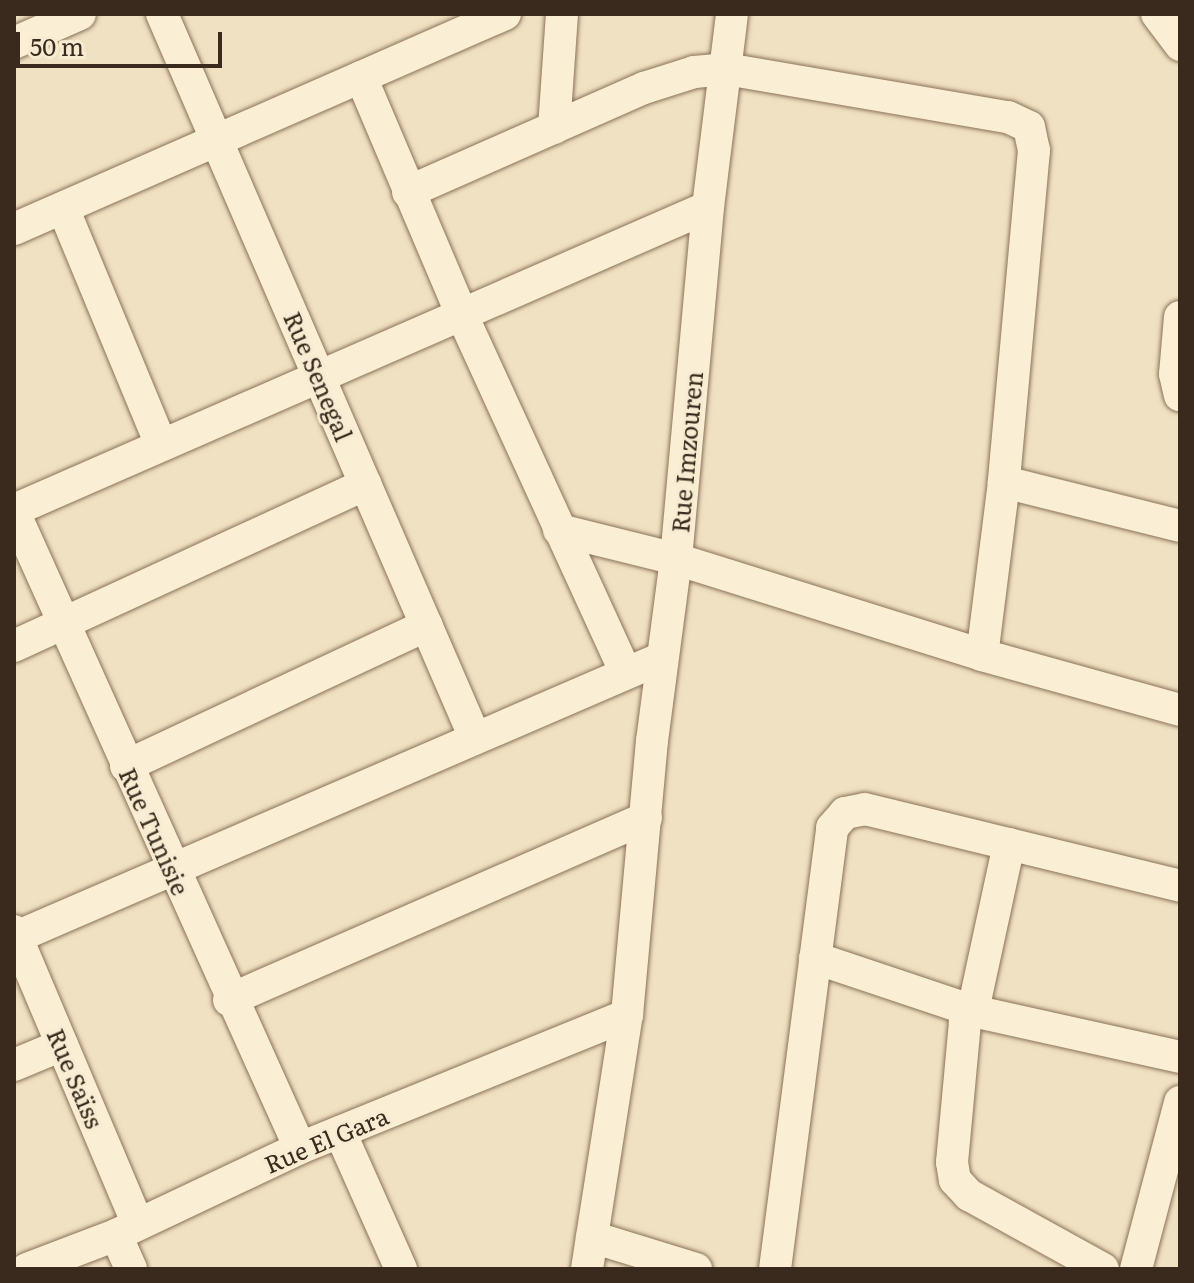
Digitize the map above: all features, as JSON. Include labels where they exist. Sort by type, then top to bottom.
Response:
[{"type":"street","points":[[14,43],[80,14]]},
{"type":"street","name":"Rue Senegal","points":[[162,14],[475,738]]},
{"type":"street","points":[[14,229],[505,14]]},
{"type":"street","points":[[554,128],[562,14]]},
{"type":"street","name":"Rue Imzouren","points":[[732,14],[708,207],[676,559],[982,655],[1180,710]]},
{"type":"street","points":[[1157,14],[1180,45]]},
{"type":"street","points":[[408,192],[644,88],[694,72],[726,69],[1008,117],[1029,127],[1034,150],[1004,482],[982,655]]},
{"type":"street","points":[[361,77],[461,313],[625,672]]},
{"type":"street","points":[[14,511],[708,207]]},
{"type":"street","points":[[63,208],[161,445]]},
{"type":"street","points":[[1180,317],[1175,374],[1180,395]]},
{"type":"street","points":[[1004,482],[1180,526]]},
{"type":"street","points":[[14,646],[366,484]]},
{"type":"street","name":"Rue Tunisie","points":[[14,511],[229,1000],[300,1148]]},
{"type":"street","points":[[559,530],[676,559],[662,658],[627,1015],[587,1269]]},
{"type":"street","points":[[126,766],[427,625]]},
{"type":"street","points":[[15,935],[662,658]]},
{"type":"street","points":[[775,1269],[832,828],[845,813],[865,809],[1180,886]]},
{"type":"street","points":[[229,1000],[646,818]]},
{"type":"street","points":[[1009,844],[973,1011],[965,1022],[952,1162],[955,1180],[969,1195],[1103,1269]]},
{"type":"street","name":"Rue Saïss","points":[[15,935],[62,1045],[127,1230],[131,1269]]},
{"type":"street","points":[[815,958],[973,1011],[1180,1057]]},
{"type":"street","name":"Rue El Gara","points":[[27,1269],[127,1230],[300,1148],[627,1015]]},
{"type":"street","points":[[14,1065],[62,1045]]},
{"type":"street","points":[[1136,1269],[1180,1102]]},
{"type":"street","points":[[340,1132],[401,1269]]},
{"type":"street","points":[[592,1237],[696,1269]]}]
